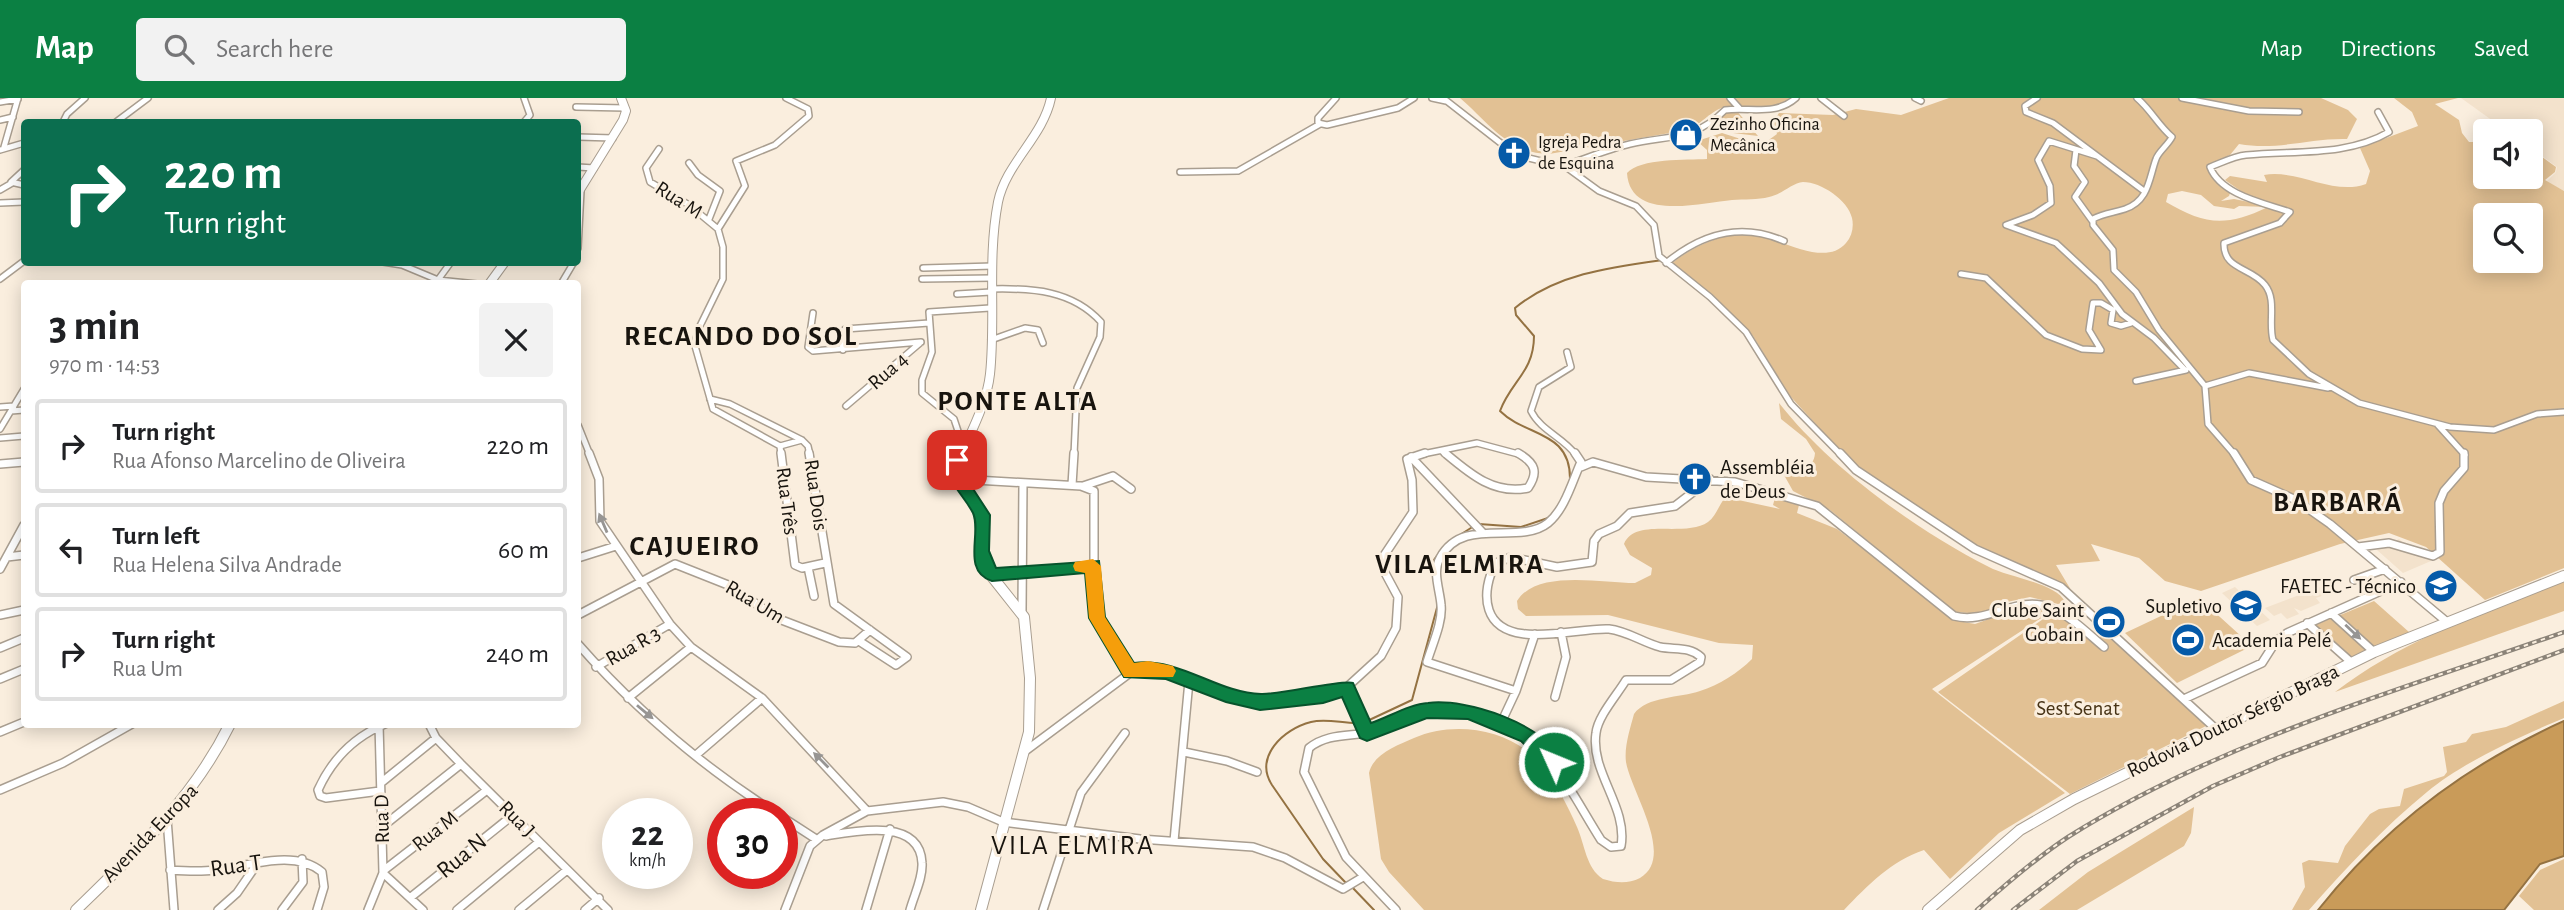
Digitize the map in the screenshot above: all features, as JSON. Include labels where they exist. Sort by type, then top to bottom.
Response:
[{"type":"street","points":[[0,102],[18,98],[13,117],[3,137],[2,148],[21,144]]},
{"type":"street","points":[[64,119],[85,98]]},
{"type":"street","points":[[133,107],[139,98]]},
{"type":"street","points":[[119,119],[148,98]]},
{"type":"street","points":[[524,98],[530,115],[527,119]]},
{"type":"street","points":[[581,188],[623,120],[625,108],[621,98]]},
{"type":"street","points":[[718,229],[745,186],[736,161],[766,149],[809,116],[809,110],[786,98]]},
{"type":"street","points":[[981,910],[1023,752],[1031,710],[1026,623],[1021,610],[986,569],[981,551],[981,511],[958,479],[954,468],[988,386],[991,290],[1000,193],[1009,174],[1047,118],[1051,98]]},
{"type":"street","points":[[1320,124],[1316,120],[1336,98]]},
{"type":"street","points":[[1180,172],[1238,171],[1320,124],[1398,108],[1415,98]]},
{"type":"street","points":[[1432,98],[1451,103]]},
{"type":"street","points":[[1443,98],[1516,155],[1563,166],[1595,189],[1632,204],[1646,214],[1654,225],[1657,252],[1746,332],[1791,404],[1862,475],[1975,549],[2061,587],[2186,698],[2217,730]]},
{"type":"street","points":[[1730,98],[1739,108]]},
{"type":"street","points":[[1563,166],[1630,144],[1690,135],[1710,125],[1722,111],[1777,108],[1788,105],[1796,98]]},
{"type":"street","points":[[1821,98],[1844,116]]},
{"type":"street","points":[[2037,98],[2025,106],[2026,112],[2053,123],[2144,191]]},
{"type":"street","points":[[2093,222],[2100,214],[2126,209],[2141,199],[2152,177],[2156,157],[2172,137],[2156,123],[2151,110],[2137,98]]},
{"type":"street","points":[[2182,98],[2249,111],[2299,113]]},
{"type":"street","points":[[576,107],[625,108]]},
{"type":"street","points":[[2378,112],[2389,132],[2377,142],[2296,154],[2244,155],[2210,167],[2213,175],[2238,194],[2290,212],[2274,226],[2224,243],[2223,252],[2231,264],[2258,278],[2270,293],[2273,340],[2309,374],[2368,406],[2435,423],[2460,429],[2494,430],[2537,414],[2564,412]]},
{"type":"street","points":[[0,120],[13,117]]},
{"type":"street","points":[[581,137],[613,138]]},
{"type":"street","points":[[2098,156],[2058,142],[2047,142],[2037,159],[2037,166],[2051,188],[2051,203],[2033,215],[2006,224],[2056,243],[2099,283],[2109,300],[2131,323],[2154,338],[2185,370],[2194,373]]},
{"type":"street","name":"Rua M","points":[[659,149],[646,167],[652,184],[709,219],[718,229]]},
{"type":"street","points":[[2076,150],[2074,166],[2085,182],[2075,197],[2111,247],[2114,270],[2136,292],[2159,330],[2179,351],[2205,386],[2208,424],[2232,451],[2250,480],[2296,500],[2356,545],[2447,622]]},
{"type":"street","points":[[689,163],[698,176],[720,191],[709,219]]},
{"type":"street","points":[[581,167],[594,168]]},
{"type":"street","points":[[0,190],[12,183],[15,176],[21,172]]},
{"type":"street","points":[[12,183],[21,184]]},
{"type":"street","points":[[0,203],[21,202]]},
{"type":"street","name":"Rua Três","points":[[718,229],[723,247],[723,279],[695,342],[698,363],[714,410],[780,446],[794,564],[799,568],[808,567]]},
{"type":"street","points":[[1666,262],[1691,245],[1735,230],[1758,229],[1784,241]]},
{"type":"street","points":[[0,279],[21,263]]},
{"type":"street","points":[[406,266],[432,280]]},
{"type":"street","points":[[923,268],[993,266]]},
{"type":"street","points":[[1961,274],[1986,278],[2037,329],[2057,341],[2082,349],[2101,350],[2089,330],[2093,303],[2101,303],[2113,310],[2111,323],[2114,325],[2131,323]]},
{"type":"street","points":[[922,279],[992,278]]},
{"type":"street","points":[[957,294],[1026,289],[1059,296],[1081,305],[1101,322],[1100,337],[1077,384],[1072,485]]},
{"type":"street","points":[[963,446],[955,421],[922,393],[922,380],[932,352],[929,312],[990,308]]},
{"type":"street","points":[[813,313],[807,337],[809,349],[844,350],[921,342]]},
{"type":"street","points":[[844,350],[841,334],[845,329],[929,323]]},
{"type":"street","points":[[990,340],[1029,327],[1038,330],[1043,343]]},
{"type":"street","name":"Rua 4","points":[[846,406],[930,337]]},
{"type":"street","points":[[1567,352],[1572,366],[1539,387],[1531,411],[1537,423],[1577,454],[1605,468],[1646,477],[1710,479],[1751,485],[1823,510],[1958,618],[1979,621],[2020,604],[2039,603],[2058,611],[2106,646],[2121,640]]},
{"type":"street","points":[[2136,382],[2185,370]]},
{"type":"street","points":[[2205,386],[2249,373],[2334,388]]},
{"type":"street","points":[[0,429],[21,394]]},
{"type":"street","name":"Rua Dois","points":[[710,399],[726,402],[802,440],[810,451],[832,601],[839,610],[870,630]]},
{"type":"street","points":[[0,407],[21,410]]},
{"type":"street","points":[[2356,545],[2390,541],[2433,556],[2441,552],[2438,522],[2442,494],[2463,472],[2466,461],[2465,455],[2435,423]]},
{"type":"street","points":[[0,438],[21,436]]},
{"type":"street","points":[[780,446],[802,440]]},
{"type":"street","points":[[1023,752],[1130,671],[1158,670],[1260,702],[1323,695],[1346,688],[1381,656],[1395,633],[1398,597],[1384,571],[1383,557],[1412,515],[1412,480],[1406,463],[1411,457],[1472,443],[1503,448],[1532,460],[1536,475],[1528,488],[1517,491],[1501,489],[1479,480],[1442,451]]},
{"type":"street","points":[[581,445],[598,479],[600,521],[670,624],[691,647],[762,698],[867,811]]},
{"type":"street","points":[[1577,454],[1581,467]]},
{"type":"street","points":[[1411,457],[1482,532]]},
{"type":"street","points":[[0,464],[21,462]]},
{"type":"street","points":[[1516,691],[1427,663],[1442,609],[1436,572],[1438,560],[1456,542],[1482,532],[1544,526],[1560,510],[1581,467],[1586,463],[1596,463]]},
{"type":"street","points":[[1083,486],[1113,477],[1131,489]]},
{"type":"street","points":[[958,479],[1083,486],[1095,492],[1093,602],[1097,618],[1130,671]]},
{"type":"street","points":[[1701,657],[1692,650],[1662,647],[1610,629],[1535,634],[1508,631],[1492,620],[1487,597],[1496,563],[1514,557],[1558,567],[1590,563],[1594,560],[1594,541],[1599,534],[1617,526],[1630,513],[1675,506],[1710,479]]},
{"type":"street","points":[[1021,610],[1023,483]]},
{"type":"street","points":[[0,569],[21,530]]},
{"type":"street","points":[[581,557],[616,546]]},
{"type":"street","points":[[7,556],[21,555]]},
{"type":"street","points":[[814,596],[808,567],[825,563]]},
{"type":"street","name":"Rua Um","points":[[640,583],[668,566],[682,564],[735,589],[779,619],[839,642],[850,644],[859,641]]},
{"type":"street","points":[[992,575],[1021,570],[1093,566]]},
{"type":"street","points":[[2354,580],[2385,569]]},
{"type":"street","name":"Rodovia Doutor Sérgio Braga","points":[[1928,910],[2020,830],[2074,800],[2352,663],[2564,576]]},
{"type":"street","points":[[2186,698],[2262,663],[2276,640],[2331,612],[2401,582]]},
{"type":"street","points":[[581,613],[640,583]]},
{"type":"street","points":[[0,615],[21,611]]},
{"type":"street","points":[[2331,612],[2374,653]]},
{"type":"street","points":[[2308,623],[2352,663]]},
{"type":"street","name":"Rua R 3","points":[[596,667],[670,624]]},
{"type":"street","points":[[870,630],[907,654],[901,664],[893,664],[859,641],[870,630]]},
{"type":"street","points":[[1555,696],[1566,657],[1561,632]]},
{"type":"street","points":[[1501,723],[1516,691],[1535,634]]},
{"type":"street","points":[[0,648],[21,639]]},
{"type":"street","points":[[628,698],[691,647]]},
{"type":"street","points":[[581,648],[596,667],[628,698],[752,798]]},
{"type":"street","points":[[1701,657],[1710,654]]},
{"type":"street","points":[[1396,910],[1346,857],[1304,767],[1306,753],[1320,739],[1380,730],[1414,714],[1440,709],[1469,712],[1501,723],[1527,736],[1546,751],[1601,840],[1609,846],[1620,847],[1623,833],[1598,761],[1598,726],[1626,680],[1675,679],[1700,662],[1701,657]]},
{"type":"street","points":[[0,679],[21,670]]},
{"type":"street","points":[[1174,841],[1189,681]]},
{"type":"street","points":[[1346,688],[1367,733]]},
{"type":"street","points":[[696,755],[762,698]]},
{"type":"street","points":[[0,732],[21,723]]},
{"type":"street","points":[[0,790],[63,763],[125,728]]},
{"type":"street","name":"Avenida Europa","points":[[76,910],[198,785],[219,751],[228,728]]},
{"type":"street","points":[[372,728],[354,741],[318,790],[320,796],[326,798],[381,786],[436,738]]},
{"type":"street","name":"Rua D","points":[[368,910],[383,872],[381,728]]},
{"type":"street","name":"Rua J","points":[[431,728],[436,738],[461,764],[567,870],[599,898],[608,910]]},
{"type":"street","points":[[1043,910],[1081,793],[1125,733]]},
{"type":"street","points":[[1184,752],[1227,761],[1257,772]]},
{"type":"street","points":[[382,827],[461,764]]},
{"type":"street","name":"Rua M","points":[[383,872],[487,790]]},
{"type":"street","points":[[786,910],[809,850],[817,839],[867,811],[948,802],[1003,821],[1260,848],[1335,886],[1348,889],[1363,877]]},
{"type":"street","name":"Rua N","points":[[411,897],[513,815]]},
{"type":"street","points":[[167,819],[172,838],[168,888],[174,910]]},
{"type":"street","points":[[798,827],[817,839],[890,829],[913,843],[920,853],[922,863],[910,910]]},
{"type":"street","points":[[866,910],[890,829]]},
{"type":"street","points":[[457,910],[539,842]]},
{"type":"street","points":[[282,910],[303,882],[302,859]]},
{"type":"street","points":[[302,859],[318,869],[324,882],[317,910]]},
{"type":"street","name":"Rua T","points":[[170,870],[212,870],[302,859]]},
{"type":"street","points":[[218,910],[237,893],[257,864]]},
{"type":"street","points":[[519,910],[567,870]]},
{"type":"street","points":[[383,872],[423,910]]},
{"type":"street","points":[[585,910],[599,898]]},
{"type":"shaded area","points":[[2461,98],[2564,98],[2564,191],[2546,182],[2556,172],[2557,167],[2543,157],[2543,119],[2490,119]]},
{"type":"shaded area","points":[[2399,539],[2417,555],[2423,553],[2431,561],[2403,573],[2377,550]]},
{"type":"shaded area","points":[[2323,586],[2330,593],[2316,598],[2320,603],[2301,611],[2294,608],[2299,614],[2287,619],[2281,613],[2274,616],[2265,608]]},
{"type":"shaded area","name":"Supletivo","points":[[2235,587],[2270,620],[2257,626],[2222,593]]},
{"type":"shaded area","points":[[2564,721],[2564,856],[2540,864],[2504,910],[2318,910],[2371,852],[2430,800],[2494,757]]},
{"type":"green space","points":[[1460,98],[1792,98],[1778,106],[1723,107],[1687,130],[1549,154],[1522,148],[1510,142]]},
{"type":"green space","points":[[1949,98],[2321,98],[2348,110],[2357,119],[2347,139],[2267,146],[2239,144],[2230,155],[2211,164],[2212,170],[2208,171],[2231,190],[2229,196],[2221,201],[2234,199],[2259,204],[2225,180],[2230,176],[2267,182],[2264,175],[2277,174],[2341,187],[2366,184],[2370,171],[2360,148],[2418,126],[2412,112],[2394,98],[2458,98],[2435,104],[2459,120],[2462,133],[2469,142],[2473,142],[2473,189],[2543,189],[2543,158],[2556,167],[2555,172],[2545,180],[2564,191],[2564,568],[2485,600],[2426,547],[2389,533],[2340,544],[2201,591],[2165,581],[2139,558],[2091,544],[2100,561],[2056,565],[2071,590],[1998,559],[1884,489],[1845,456],[1790,396],[1753,336],[1713,295],[1671,264],[1706,243],[1745,233],[1811,252],[1836,250],[1846,243],[1852,231],[1852,218],[1845,205],[1833,193],[1818,185],[1803,182],[1765,198],[1686,206],[1653,204],[1640,198],[1631,188],[1627,173],[1633,168],[1653,162],[1707,159],[1707,150],[1697,141],[1722,133],[1747,141],[1766,142],[1777,134],[1773,122],[1779,113],[1833,115],[1856,109],[1901,115]],"holes":[[[2182,191],[2201,195],[2214,206],[2234,209],[2239,206],[2268,207],[2239,218],[2215,221],[2192,215],[2166,202],[2168,194]]]},
{"type":"green space","points":[[1736,110],[1758,136],[1733,133],[1719,119],[1726,112]]},
{"type":"green space","points":[[1779,403],[1799,427],[1848,473],[1904,516],[1989,567],[2042,585],[2060,595],[2065,602],[2058,604],[2030,597],[2007,602],[1982,614],[1955,612],[1830,510],[1793,491],[1784,475],[1808,466],[1815,453],[1806,439],[1781,419]]},
{"type":"green space","points":[[1776,494],[1800,501],[1797,513],[1837,529],[1958,621],[1975,624],[2028,605],[2052,611],[1932,689],[2065,793],[1999,833],[1950,879],[1924,850],[1891,867],[1844,910],[1424,910],[1389,872],[1381,859],[1369,773],[1375,761],[1387,751],[1414,738],[1445,730],[1478,730],[1494,734],[1523,748],[1535,758],[1559,791],[1577,827],[1589,862],[1603,879],[1631,881],[1640,878],[1650,868],[1654,855],[1653,840],[1626,762],[1634,714],[1655,701],[1700,691],[1721,682],[1752,659],[1753,645],[1719,643],[1608,615],[1526,616],[1518,609],[1517,601],[1526,591],[1554,581],[1635,583],[1651,575],[1652,568],[1630,555],[1624,544],[1630,536],[1649,529],[1698,526],[1711,520],[1724,499],[1729,498],[1780,509],[1773,505]]},
{"type":"green space","points":[[2564,582],[2564,611],[2335,692],[2388,657],[2445,628]]},
{"type":"green space","name":"Academia Pelé","points":[[2199,598],[2252,646],[2177,683],[2125,633]]},
{"type":"green space","points":[[2374,601],[2409,632],[2373,647],[2338,616]]},
{"type":"green space","name":"Sest Senat","points":[[2062,606],[2099,638],[2109,632],[2208,725],[2070,794],[1938,692]]},
{"type":"green space","points":[[2332,617],[2370,650],[2350,658],[2311,624]]},
{"type":"green space","points":[[2564,701],[2564,718],[2493,750],[2441,781],[2411,805],[2351,863],[2309,910],[2292,910],[2305,887],[2302,863],[2309,860],[2338,863],[2345,846],[2370,814],[2379,809],[2400,806],[2404,789],[2444,776],[2447,772],[2443,747],[2466,742],[2472,734],[2506,727]]},
{"type":"green space","points":[[2194,807],[2191,833],[2184,846],[2077,910],[2039,910],[2088,872]]},
{"type":"green space","points":[[2564,859],[2564,910],[2534,910],[2519,896],[2540,870]]},
{"type":"waterway","points":[[1570,480],[1568,464],[1555,443],[1500,411],[1526,368],[1533,348],[1534,336],[1516,315],[1515,308],[1531,296],[1566,280],[1604,269],[1662,260]]},
{"type":"waterway","points":[[1479,524],[1521,527],[1548,518]]},
{"type":"waterway","points":[[1452,540],[1474,526]]},
{"type":"waterway","points":[[1435,588],[1433,561],[1447,543]]},
{"type":"waterway","points":[[1365,722],[1412,700],[1438,604]]},
{"type":"waterway","points":[[1346,883],[1323,859],[1272,785],[1267,775],[1267,764],[1274,746],[1301,726],[1323,721],[1360,723]]},
{"type":"waterway","points":[[1351,886],[1374,910]]},
{"type":"railway","points":[[1977,910],[2021,872],[2068,837],[2185,773],[2310,721],[2564,632]]},
{"type":"railway","points":[[2013,910],[2077,861],[2213,786],[2280,757],[2564,650]]},
{"type":"slow traffic","points":[[1081,566],[1093,566],[1093,602],[1097,618],[1130,671],[1167,671]]},
{"type":"place","name":"Zezinho Oficina Mecânica","points":[[1686,135]]},
{"type":"place","name":"Igreja Pedra de Esquina","points":[[1514,153]]},
{"type":"place","name":"Assembléia de Deus","points":[[1695,479]]},
{"type":"place","name":"FAETEC - Técnico","points":[[2441,586]]},
{"type":"place","name":"Supletivo","points":[[2246,606]]},
{"type":"place","name":"Clube Saint Gobain","points":[[2109,622]]},
{"type":"place","name":"Academia Pelé","points":[[2188,640]]},
{"type":"district","name":"RECANDO DO SOL","points":[[741,337]]},
{"type":"district","name":"PONTE ALTA","points":[[1018,402]]},
{"type":"district","name":"BARBARÁ","points":[[2338,503]]},
{"type":"district","name":"CAJUEIRO","points":[[695,547]]},
{"type":"district","name":"VILA ELMIRA","points":[[1460,565]]},
{"type":"district","name":"VILA ELMIRA","points":[[1073,846]]},
{"type":"route","points":[[957,460],[954,468],[956,476],[981,511],[981,551],[986,569],[992,575],[1021,570],[1093,566],[1093,602],[1097,618],[1130,671],[1167,671],[1226,694],[1260,702],[1333,694],[1346,688],[1367,733],[1427,710],[1469,712],[1527,736],[1543,748],[1554,762]]}]
